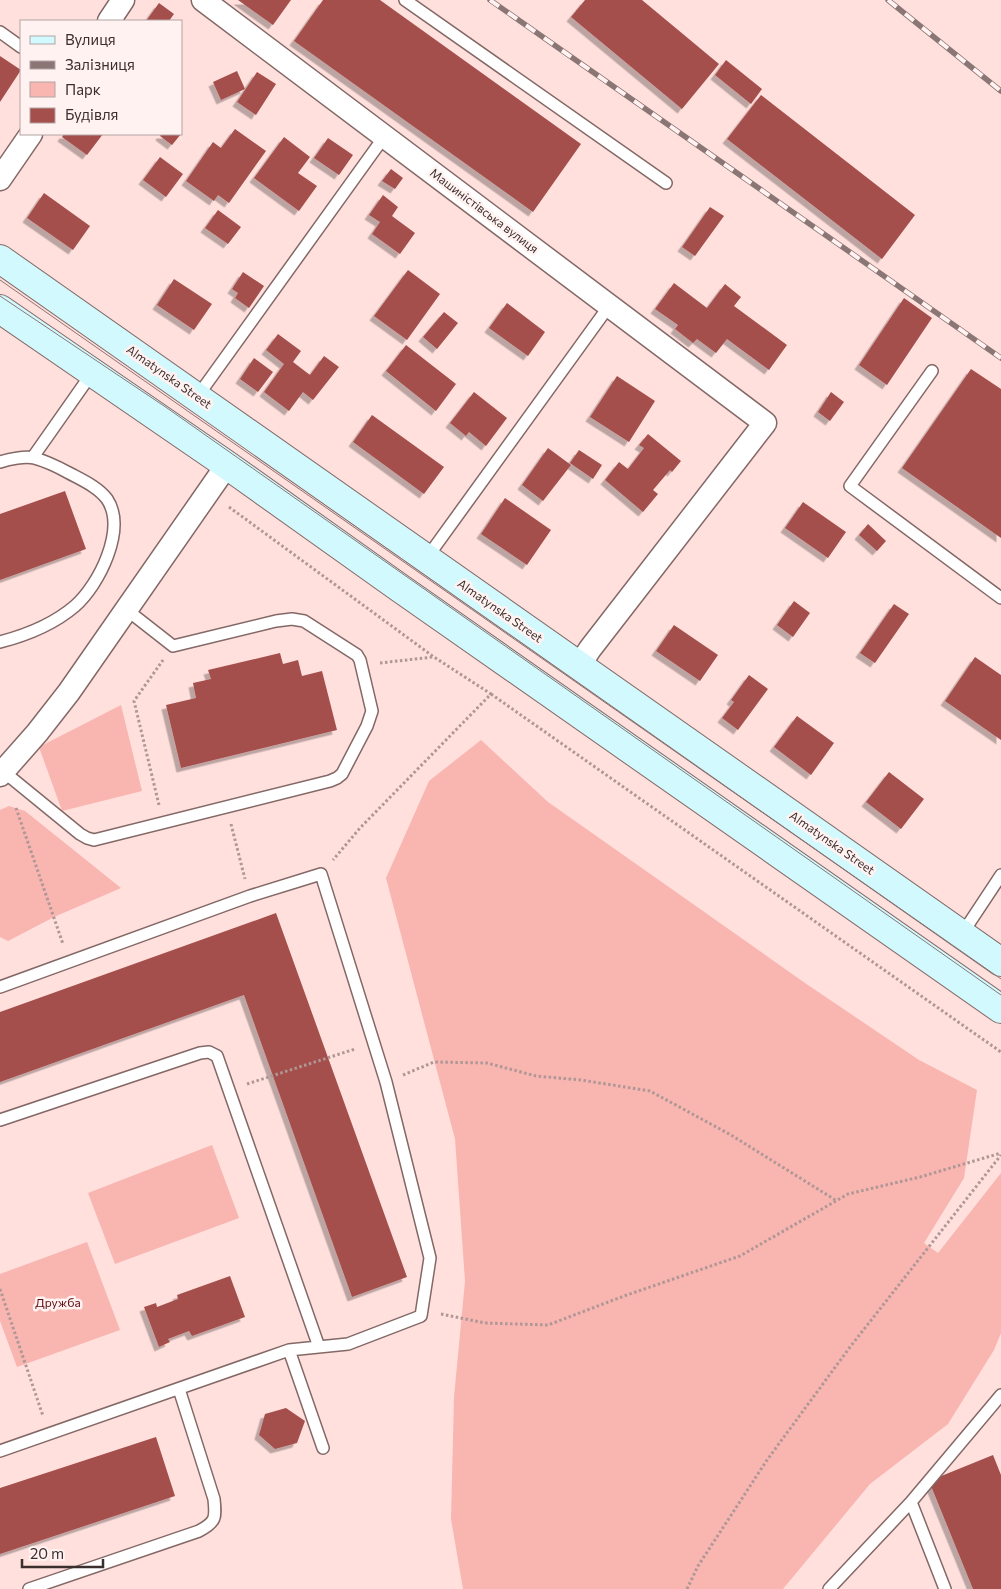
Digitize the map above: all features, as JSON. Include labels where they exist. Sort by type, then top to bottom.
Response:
[{"type":"street","points":[[109,20],[123,0]]},
{"type":"street","name":"Машиністівська вулиця","points":[[202,0],[764,423],[590,649],[579,666]]},
{"type":"street","points":[[0,179],[30,135]]},
{"type":"street","name":"Almatynska Street","points":[[0,259],[1001,962]]},
{"type":"street","points":[[0,309],[228,465],[397,586],[1001,1009]]},
{"type":"street","points":[[2,773],[69,692],[228,465]]},
{"type":"lane","points":[[405,0],[666,183]]},
{"type":"lane","points":[[0,32],[20,45]]},
{"type":"lane","points":[[197,397],[384,137]]},
{"type":"lane","points":[[426,559],[609,306]]},
{"type":"lane","points":[[932,371],[850,486],[1001,598]]},
{"type":"lane","points":[[33,457],[92,373]]},
{"type":"lane","points":[[0,462],[33,457],[89,483],[106,499],[113,515],[114,533],[108,553],[94,584],[76,605],[50,624],[14,639],[0,642]]},
{"type":"lane","points":[[2,773],[87,838],[102,839],[330,781],[342,774],[372,711],[362,665],[357,655],[316,627],[304,621],[292,619],[276,620],[173,646],[127,610]]},
{"type":"lane","points":[[0,987],[250,896],[321,874],[386,1082],[430,1258],[421,1316],[348,1344],[289,1350],[0,1451]]},
{"type":"lane","points":[[962,934],[1001,875]]},
{"type":"lane","points":[[0,1120],[200,1053],[209,1052],[217,1056],[319,1347]]},
{"type":"lane","points":[[289,1350],[324,1448]]},
{"type":"lane","points":[[29,1589],[199,1531],[211,1524],[215,1514],[214,1499],[179,1389]]},
{"type":"lane","points":[[828,1589],[911,1502],[1001,1395]]},
{"type":"lane","points":[[911,1502],[945,1589]]},
{"type":"path","points":[[164,823],[134,701],[173,646]]},
{"type":"path","points":[[362,665],[434,657]]},
{"type":"path","points":[[491,694],[1001,1052]]},
{"type":"path","points":[[2,773],[69,962]]},
{"type":"path","points":[[226,807],[250,896]]},
{"type":"path","points":[[230,1090],[374,1043]]},
{"type":"path","points":[[386,1082],[434,1062],[487,1063],[536,1076],[581,1080],[650,1090],[732,1135],[837,1201]]},
{"type":"path","points":[[436,1313],[485,1323],[548,1325],[624,1296],[740,1256],[848,1194],[920,1177],[1001,1154]]},
{"type":"path","points":[[687,1589],[698,1566],[766,1460],[850,1348],[1001,1154]]},
{"type":"path","points":[[0,1289],[49,1434]]},
{"type":"green space","points":[[121,705],[142,791],[62,811],[39,747]]},
{"type":"green space","points":[[481,740],[548,802],[805,983],[919,1060],[977,1090],[964,1178],[924,1243],[938,1253],[1001,1173],[1001,1333],[994,1350],[948,1424],[870,1484],[783,1589],[463,1589],[451,1519],[454,1397],[465,1281],[455,1139],[386,878],[429,781]]},
{"type":"green space","points":[[9,806],[25,811],[121,888],[54,917],[8,941],[0,937],[0,810]]},
{"type":"green space","points":[[212,1145],[239,1218],[115,1264],[88,1193]]},
{"type":"green space","name":"Дружба","points":[[87,1242],[120,1330],[17,1367],[0,1321],[0,1274]]},
{"type":"building","points":[[238,0],[291,0],[273,25]]},
{"type":"building","points":[[323,0],[380,0],[581,144],[533,212],[294,41]]},
{"type":"building","points":[[585,0],[642,0],[719,64],[682,109],[571,17]]},
{"type":"building","points":[[159,3],[174,14],[170,20],[147,20]]},
{"type":"building","points":[[0,56],[20,69],[20,72],[0,102]]},
{"type":"building","points":[[726,60],[762,89],[751,104],[715,75]]},
{"type":"building","points":[[237,71],[245,89],[221,100],[213,82]]},
{"type":"building","points":[[257,72],[276,84],[256,115],[237,102]]},
{"type":"building","points":[[761,95],[915,215],[882,259],[727,139]]},
{"type":"building","points":[[235,129],[266,151],[229,203],[218,195],[214,201],[186,181],[213,142],[221,148]]},
{"type":"building","points":[[63,135],[102,135],[87,155],[62,137]]},
{"type":"building","points":[[160,135],[180,135],[172,145]]},
{"type":"building","points":[[284,137],[310,157],[298,173],[317,186],[299,211],[254,178]]},
{"type":"building","points":[[328,138],[353,155],[339,175],[314,158]]},
{"type":"building","points":[[160,157],[183,174],[166,197],[143,180]]},
{"type":"building","points":[[391,169],[403,178],[395,189],[382,181]]},
{"type":"building","points":[[44,193],[90,226],[73,250],[27,218]]},
{"type":"building","points":[[383,195],[398,207],[392,216],[415,233],[400,254],[372,234],[380,222],[369,215]]},
{"type":"building","points":[[710,207],[724,216],[695,256],[682,247]]},
{"type":"building","points":[[218,210],[241,227],[228,244],[205,228]]},
{"type":"building","points":[[408,270],[440,294],[407,340],[374,316]]},
{"type":"building","points":[[243,272],[264,286],[249,308],[235,298],[238,293],[232,289]]},
{"type":"building","points":[[174,279],[212,304],[194,330],[157,305]]},
{"type":"building","points":[[674,283],[707,308],[725,284],[741,297],[734,306],[787,345],[769,370],[727,339],[716,353],[697,339],[693,343],[675,329],[678,325],[655,309]]},
{"type":"building","points":[[904,298],[932,318],[887,385],[859,365]]},
{"type":"building","points":[[507,303],[545,332],[528,356],[489,328]]},
{"type":"building","points":[[444,312],[458,323],[437,349],[423,337]]},
{"type":"building","points":[[278,334],[301,351],[293,362],[310,375],[324,356],[339,367],[313,400],[303,392],[289,411],[264,392],[284,364],[266,350]]},
{"type":"building","points":[[406,345],[456,384],[436,411],[386,371]]},
{"type":"building","points":[[254,358],[273,372],[258,392],[240,379]]},
{"type":"building","points":[[971,369],[1001,389],[1001,538],[902,468]]},
{"type":"building","points":[[617,376],[655,401],[629,442],[590,417]]},
{"type":"building","points":[[474,392],[507,418],[486,446],[469,432],[466,436],[450,423]]},
{"type":"building","points":[[831,392],[844,402],[830,421],[818,412]]},
{"type":"building","points":[[372,415],[444,467],[424,494],[353,442]]},
{"type":"building","points":[[648,434],[681,461],[672,472],[670,470],[653,490],[658,494],[643,512],[605,480],[619,462],[628,469],[644,448],[639,445]]},
{"type":"building","points":[[548,448],[571,465],[543,501],[522,485]]},
{"type":"building","points":[[579,450],[602,465],[593,479],[570,463]]},
{"type":"building","points":[[65,491],[86,549],[0,580],[0,514]]},
{"type":"building","points":[[505,498],[551,530],[527,565],[481,534]]},
{"type":"building","points":[[803,502],[846,532],[828,558],[785,528]]},
{"type":"building","points":[[868,524],[886,541],[877,551],[859,535]]},
{"type":"building","points":[[794,601],[810,613],[793,637],[777,625]]},
{"type":"building","points":[[894,604],[909,614],[875,663],[860,653]]},
{"type":"building","points":[[674,625],[718,655],[700,681],[656,651]]},
{"type":"building","points":[[280,653],[283,664],[298,660],[302,676],[322,671],[337,730],[181,768],[166,705],[196,698],[193,683],[211,679],[208,670]]},
{"type":"building","points":[[975,657],[1001,675],[1001,740],[945,701]]},
{"type":"building","points":[[749,675],[768,689],[738,730],[722,718],[734,702],[731,700]]},
{"type":"building","points":[[797,716],[834,743],[811,775],[774,747]]},
{"type":"building","points":[[889,772],[924,799],[901,829],[866,802]]},
{"type":"building","points":[[276,913],[407,1277],[352,1297],[244,995],[0,1082],[0,1012]]},
{"type":"building","points":[[230,1276],[245,1317],[192,1336],[189,1331],[168,1339],[170,1342],[159,1347],[144,1307],[156,1303],[157,1307],[178,1299],[177,1295]]},
{"type":"building","points":[[286,1408],[305,1421],[297,1443],[275,1449],[259,1435],[265,1414]]},
{"type":"building","points":[[156,1437],[175,1496],[0,1554],[0,1488]]},
{"type":"building","points":[[993,1455],[1001,1475],[1001,1589],[973,1589],[929,1481]]},
{"type":"tram line","points":[[0,280],[1001,979]]},
{"type":"tram line","points":[[0,296],[167,408],[1001,995]]},
{"type":"railway","points":[[490,0],[1001,358]]},
{"type":"railway","points":[[888,0],[1001,91]]}]
